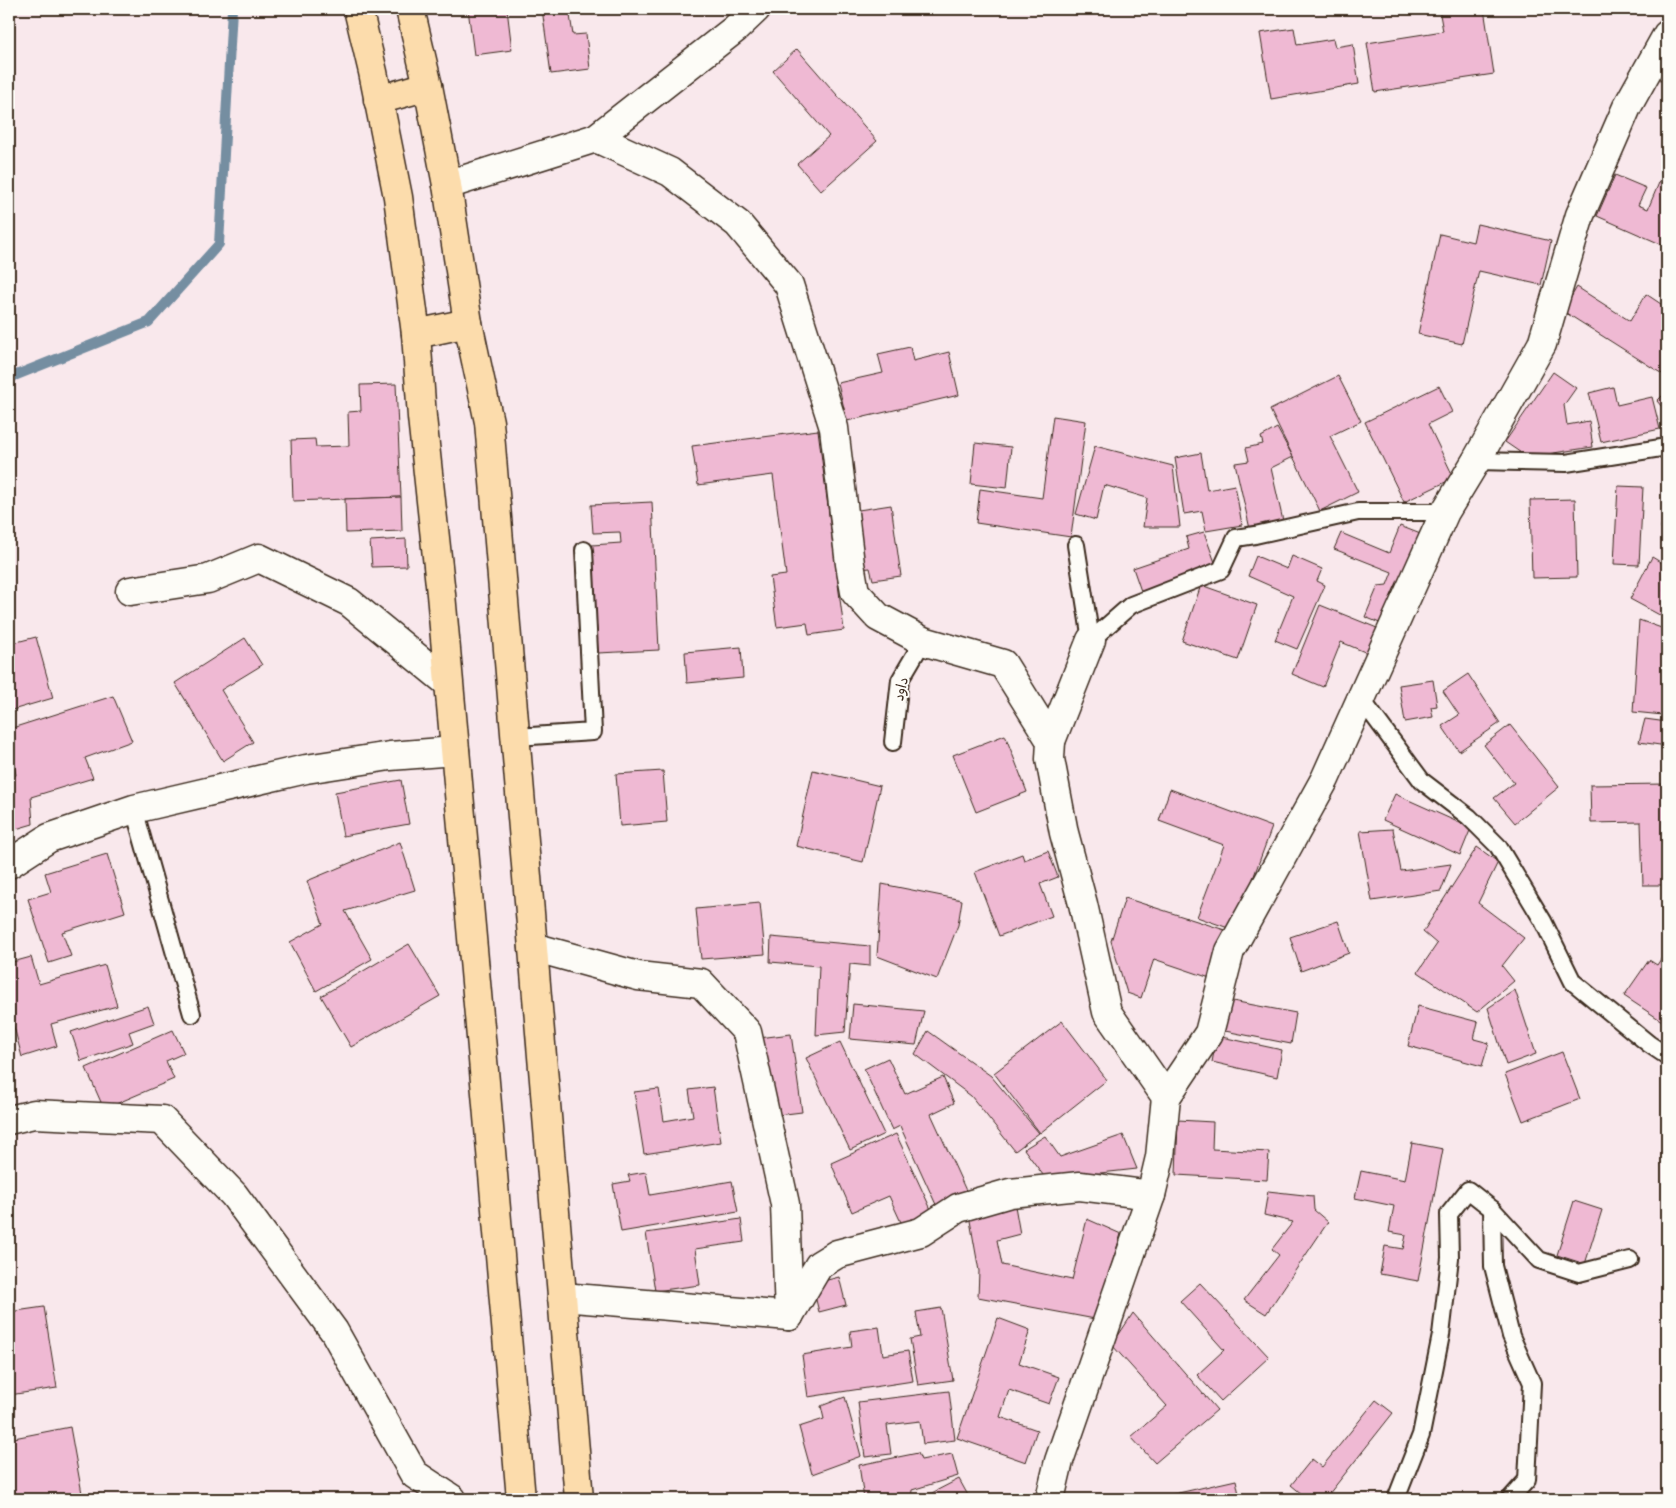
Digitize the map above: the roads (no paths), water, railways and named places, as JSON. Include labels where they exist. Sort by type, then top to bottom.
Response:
[{"type":"main road","points":[[358,9],[373,72],[398,197],[416,334],[422,417],[487,1102],[521,1499]]},
{"type":"main road","points":[[410,9],[428,86],[447,185],[468,323],[489,422],[579,1499]]},
{"type":"main road","points":[[378,100],[428,86]]},
{"type":"main road","points":[[416,334],[468,323]]},
{"type":"street","points":[[447,185],[596,138],[735,29],[756,9]]},
{"type":"street","points":[[1050,1499],[1059,1461],[1151,1195],[1160,1157],[1166,1097],[1208,1033],[1230,951],[1325,779],[1445,512],[1542,344],[1580,215],[1627,108],[1667,35]]},
{"type":"street","points":[[596,138],[670,172],[738,224],[789,285],[834,428],[855,592],[878,617],[923,641],[1003,664],[1051,741]]},
{"type":"street","points":[[130,592],[208,579],[259,558],[349,602],[448,683]]},
{"type":"street","points":[[1091,640],[1051,741],[1050,759],[1064,832],[1083,904],[1107,1012],[1166,1097]]},
{"type":"street","points":[[9,864],[49,838],[134,809],[306,768],[390,756],[455,751]]},
{"type":"street","points":[[533,947],[638,976],[701,983],[747,1032],[785,1204],[789,1316]]},
{"type":"street","points":[[9,1120],[34,1114],[162,1120],[234,1195],[334,1331],[414,1474],[452,1499]]},
{"type":"street","points":[[789,1316],[818,1265],[837,1254],[921,1232],[958,1208],[1010,1193],[1080,1186],[1151,1195]]},
{"type":"street","points":[[562,1297],[789,1316]]},
{"type":"lane","points":[[1476,461],[1566,463],[1667,447]]},
{"type":"lane","points":[[1091,640],[1131,605],[1221,570],[1236,538],[1358,512],[1445,512]]},
{"type":"lane","points":[[1076,545],[1091,640]]},
{"type":"lane","points":[[516,737],[593,732],[584,550]]},
{"type":"lane","name":"داود","points":[[893,742],[900,680],[923,641]]},
{"type":"lane","points":[[1362,700],[1422,781],[1469,817],[1498,846],[1542,921],[1573,982],[1649,1044],[1667,1056]]},
{"type":"lane","points":[[134,809],[192,1014]]},
{"type":"lane","points":[[1396,1499],[1421,1435],[1442,1335],[1450,1258],[1449,1214],[1468,1190],[1492,1209],[1539,1260],[1579,1273],[1630,1260]]},
{"type":"lane","points":[[1492,1209],[1494,1266],[1511,1336],[1532,1383],[1527,1480],[1510,1499]]},
{"type":"waterway","points":[[9,378],[149,322],[219,244],[232,9]]}]
